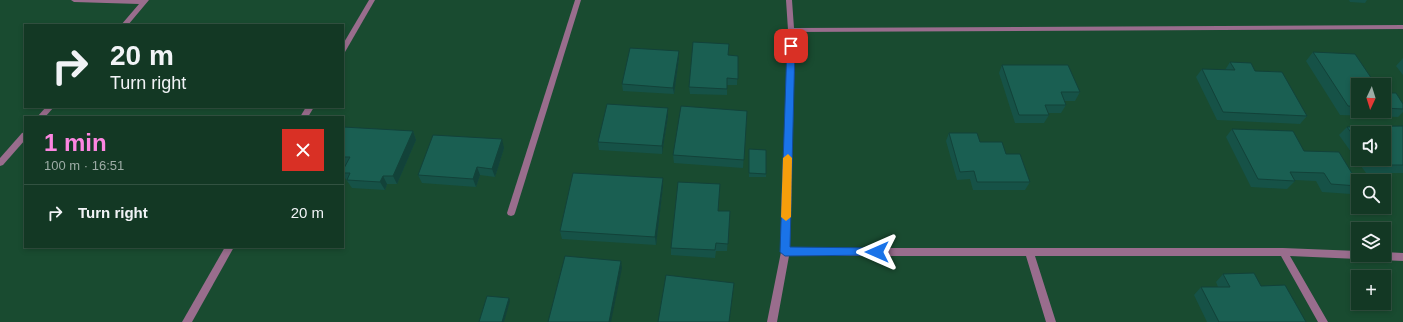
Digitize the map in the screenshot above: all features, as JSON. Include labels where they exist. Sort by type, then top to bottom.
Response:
[{"type":"street","points":[[74,0],[145,1]]},
{"type":"street","points":[[344,48],[372,0]]},
{"type":"street","points":[[511,213],[578,0]]},
{"type":"street","points":[[772,322],[785,252],[791,30],[789,0]]},
{"type":"street","points":[[125,24],[145,1]]},
{"type":"street","points":[[791,30],[1403,27]]},
{"type":"street","points":[[43,116],[49,108]]},
{"type":"street","points":[[0,163],[24,136]]},
{"type":"street","points":[[187,322],[229,248]]},
{"type":"street","points":[[785,252],[1283,252],[1403,257]]},
{"type":"street","points":[[1029,252],[1051,322]]},
{"type":"street","points":[[1283,252],[1323,322]]},
{"type":"building","points":[[693,42],[729,44],[728,55],[738,56],[738,79],[727,78],[727,89],[689,87]]},
{"type":"building","points":[[630,48],[679,51],[673,88],[622,84]]},
{"type":"building","points":[[1313,52],[1355,54],[1371,78],[1351,78],[1351,106],[1348,106]]},
{"type":"building","points":[[1230,62],[1251,63],[1255,71],[1282,72],[1307,116],[1223,112],[1202,69],[1235,70]]},
{"type":"building","points":[[1002,65],[1068,65],[1080,92],[1061,92],[1066,105],[1045,105],[1049,115],[1019,115]]},
{"type":"building","points":[[1391,93],[1396,93],[1403,104],[1403,109],[1391,108]]},
{"type":"building","points":[[607,104],[668,108],[662,146],[598,142]]},
{"type":"building","points":[[681,106],[747,111],[744,160],[673,155]]},
{"type":"building","points":[[1391,126],[1403,126],[1403,165],[1391,165]]},
{"type":"building","points":[[344,127],[413,131],[393,176],[383,176],[380,182],[347,180],[350,173],[344,173],[344,168],[350,157],[344,157]]},
{"type":"building","points":[[1347,127],[1351,127],[1351,132]]},
{"type":"building","points":[[1232,129],[1293,131],[1304,151],[1339,152],[1352,174],[1351,174],[1351,185],[1331,184],[1324,173],[1290,172],[1295,181],[1258,179]]},
{"type":"building","points":[[949,133],[977,133],[980,142],[1002,142],[1006,154],[1020,154],[1030,182],[977,182],[974,171],[960,172]]},
{"type":"building","points":[[433,135],[502,139],[492,169],[477,167],[473,179],[418,175]]},
{"type":"building","points":[[749,149],[766,150],[766,174],[749,173]]},
{"type":"building","points":[[573,173],[663,178],[655,237],[560,231]]},
{"type":"building","points":[[678,182],[720,184],[718,211],[730,211],[728,244],[716,243],[715,250],[671,248]]},
{"type":"building","points":[[565,256],[621,261],[609,322],[548,322]]},
{"type":"building","points":[[1254,273],[1261,286],[1285,285],[1306,322],[1219,322],[1201,287],[1230,287],[1223,274]]},
{"type":"building","points":[[666,275],[734,283],[729,322],[658,322]]},
{"type":"building","points":[[487,296],[509,298],[502,322],[479,322]]},
{"type":"slow traffic","points":[[786,217],[788,158]]},
{"type":"route","points":[[791,46],[785,252],[877,252]]}]
